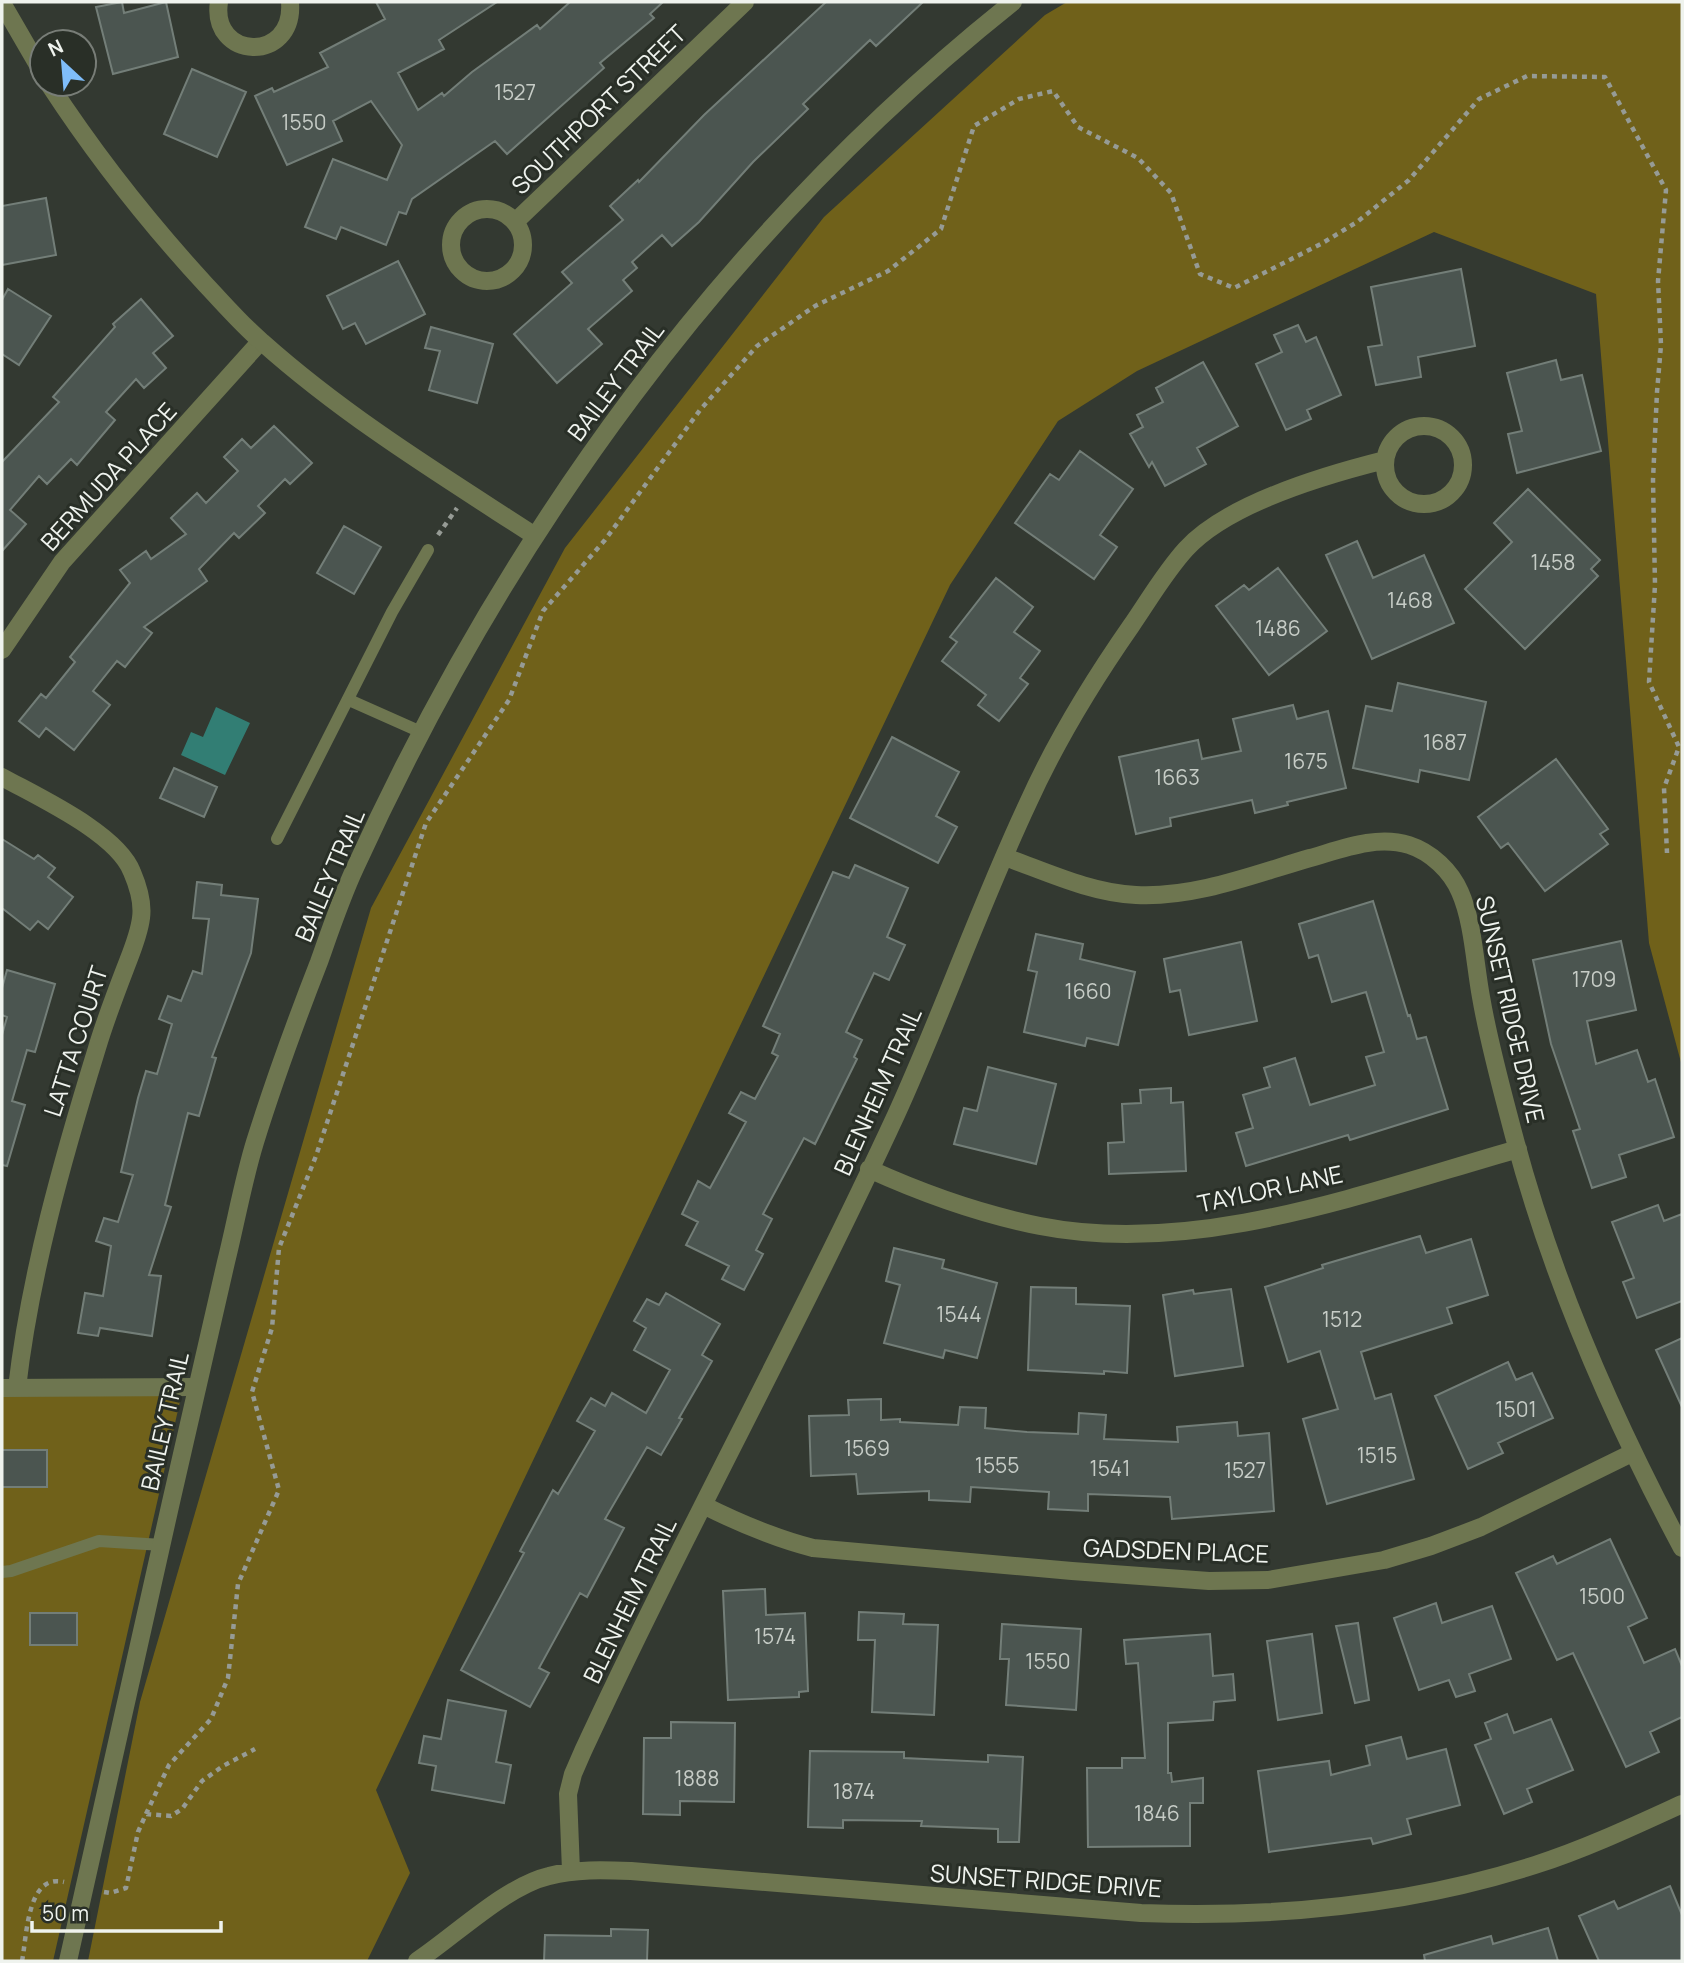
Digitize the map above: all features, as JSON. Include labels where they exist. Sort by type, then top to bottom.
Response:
[{"type":"street","points":[[219,2],[219,23],[225,33],[232,40],[253,48],[274,41],[283,34],[290,13],[290,2]]},
{"type":"street","name":"SOUTHPORT STREET","points":[[515,222],[745,2]]},
{"type":"street","name":"BAILEY TRAIL","points":[[68,1961],[254,1146],[294,1027],[352,873],[434,705],[500,591],[567,486],[641,383],[717,289],[778,220],[880,117],[1013,2]]},
{"type":"street","points":[[2,3],[28,48]]},
{"type":"street","points":[[58,98],[85,139],[166,242],[260,342],[370,428],[535,536]]},
{"type":"street","name":"SOUTHPORT STREET","points":[[489,208],[508,215],[515,222],[521,232],[522,255],[517,266],[508,274],[498,280],[474,280],[456,265],[450,246],[451,236],[461,219],[470,213],[489,208]]},
{"type":"street","name":"BERMUDA PLACE","points":[[2,650],[62,562],[260,342]]},
{"type":"street","points":[[1417,427],[1430,427],[1441,430],[1459,447],[1463,471],[1459,484],[1450,495],[1425,505],[1412,503],[1400,496],[1391,486],[1385,474],[1385,460],[1396,438],[1417,427]]},
{"type":"street","name":"BLENHEIM TRAIL","points":[[571,1871],[568,1794],[573,1774],[599,1716],[896,1114],[1027,803],[1102,668],[1187,548],[1218,523],[1328,474],[1385,460]]},
{"type":"street","name":"LATTA COURT","points":[[2,777],[94,830],[114,847],[131,869],[139,894],[141,918],[73,1126],[10,1388]]},
{"type":"street","name":"SUNSET RIDGE DRIVE","points":[[1005,857],[1063,879],[1136,895],[1173,893],[1223,883],[1360,844],[1385,841],[1410,845],[1430,855],[1448,871],[1460,890],[1468,911],[1482,1000],[1533,1202],[1577,1328],[1632,1453],[1682,1548]]},
{"type":"street","name":"TAYLOR LANE","points":[[869,1169],[916,1190],[957,1204],[1042,1227],[1093,1233],[1153,1234],[1210,1229],[1270,1219],[1518,1149]]},
{"type":"street","points":[[10,1388],[197,1387]]},
{"type":"street","name":"GADSDEN PLACE","points":[[703,1506],[783,1541],[813,1548],[1209,1581],[1268,1580],[1346,1568],[1431,1546],[1481,1527],[1632,1453]]},
{"type":"street","name":"SUNSET RIDGE DRIVE","points":[[417,1961],[446,1942],[494,1903],[547,1876],[571,1871],[631,1871],[1141,1913],[1210,1916],[1276,1913],[1349,1906],[1471,1883],[1590,1845],[1682,1804]]},
{"type":"lane","points":[[278,839],[392,612],[428,550]]},
{"type":"lane","points":[[349,700],[421,732]]},
{"type":"lane","points":[[2,1572],[12,1572],[99,1541],[162,1545]]},
{"type":"path","points":[[22,1961],[34,1897],[43,1884],[54,1880],[110,1893],[126,1888],[138,1832],[169,1765],[211,1720],[228,1678],[238,1584],[279,1490],[252,1392],[272,1328],[279,1248],[316,1156],[426,822],[509,700],[543,611],[604,540],[699,410],[757,346],[815,306],[888,271],[942,229],[974,126],[1019,99],[1053,91],[1078,127],[1138,158],[1171,193],[1200,274],[1234,288],[1321,244],[1357,222],[1409,180],[1479,99],[1527,76],[1605,77],[1666,190],[1658,281],[1661,345],[1653,480],[1655,585],[1649,682],[1679,747],[1664,788],[1667,853]]},
{"type":"path","points":[[428,550],[467,493]]},
{"type":"path","points":[[146,1814],[171,1815],[181,1809],[202,1782],[223,1766],[254,1749]]},
{"type":"shaded area","points":[[1067,2],[1682,2],[1682,1066],[1649,943],[1596,294],[1434,232],[1137,371],[1058,421],[950,585],[376,1790],[410,1873],[367,1961],[88,1961],[140,1702],[371,908],[565,548],[824,217],[1045,15]]},
{"type":"shaded area","points":[[2,1385],[183,1388],[53,1961],[2,1961]]},
{"type":"water","points":[[216,707],[250,723],[225,775],[181,755],[191,732],[203,737]]},
{"type":"building","points":[[122,2],[124,13],[166,2],[178,57],[113,74],[96,7]]},
{"type":"building","points":[[376,2],[497,2],[439,40],[444,49],[398,73],[418,110],[442,93],[444,96],[537,25],[540,29],[570,2],[663,2],[650,14],[654,18],[600,63],[604,68],[507,154],[495,141],[412,199],[406,214],[399,212],[386,245],[341,227],[336,239],[305,227],[333,159],[387,180],[402,145],[371,101],[333,121],[342,141],[287,165],[255,96],[272,88],[274,92],[328,67],[320,53],[385,19]]},
{"type":"building","points":[[826,2],[923,2],[876,46],[870,40],[803,104],[808,109],[753,162],[699,222],[672,246],[662,235],[632,262],[637,268],[623,280],[632,291],[588,329],[602,344],[557,383],[514,334],[572,283],[562,272],[623,220],[610,206],[638,180],[639,182],[704,115]]},
{"type":"building","points":[[192,69],[246,92],[217,157],[164,134]]},
{"type":"building","points":[[46,198],[56,255],[2,265],[2,206]]},
{"type":"building","points":[[398,261],[425,314],[366,344],[355,323],[343,329],[327,296]]},
{"type":"building","points":[[1461,269],[1475,346],[1418,357],[1421,377],[1376,385],[1368,347],[1382,345],[1371,287]]},
{"type":"building","points":[[8,289],[51,316],[19,365],[2,354],[2,300]]},
{"type":"building","points":[[141,299],[173,336],[153,353],[166,368],[144,388],[136,379],[106,412],[115,420],[77,465],[71,459],[47,484],[39,476],[10,510],[26,524],[2,551],[2,462],[59,402],[53,397],[115,327],[113,324]]},
{"type":"building","points":[[1298,325],[1306,342],[1316,337],[1341,395],[1307,410],[1311,419],[1286,430],[1256,364],[1282,352],[1274,335]]},
{"type":"building","points":[[431,327],[493,344],[477,403],[429,390],[440,351],[425,348]]},
{"type":"building","points":[[1556,360],[1561,380],[1582,375],[1601,451],[1517,473],[1508,434],[1522,431],[1507,373]]},
{"type":"building","points":[[1203,362],[1238,426],[1197,448],[1206,464],[1165,486],[1152,462],[1149,467],[1130,434],[1143,427],[1137,415],[1163,402],[1156,388]]},
{"type":"building","points":[[274,426],[312,463],[290,484],[285,479],[258,506],[265,513],[239,538],[234,533],[199,569],[207,581],[144,627],[152,633],[125,667],[117,661],[93,691],[110,705],[74,750],[46,728],[39,737],[19,721],[41,694],[46,698],[75,662],[70,657],[130,583],[120,570],[146,551],[151,559],[186,534],[171,518],[197,493],[206,503],[238,471],[224,457],[242,439],[251,448]]},
{"type":"building","points":[[1080,451],[1133,489],[1100,535],[1117,547],[1094,579],[1015,523],[1050,474],[1059,480]]},
{"type":"building","points":[[1528,489],[1600,560],[1591,569],[1598,576],[1525,649],[1465,589],[1512,542],[1494,523]]},
{"type":"building","points":[[344,526],[381,547],[354,594],[317,573]]},
{"type":"building","points":[[1357,541],[1373,578],[1424,555],[1454,623],[1372,659],[1326,555]]},
{"type":"building","points":[[1278,568],[1327,631],[1269,675],[1216,606],[1244,585],[1249,590]]},
{"type":"building","points":[[996,578],[1033,607],[1014,632],[1040,651],[1020,678],[1028,684],[999,721],[978,705],[986,695],[942,661],[957,642],[950,637]]},
{"type":"building","points":[[1398,683],[1486,702],[1469,780],[1420,770],[1418,782],[1353,768],[1366,706],[1392,711]]},
{"type":"building","points":[[1293,705],[1297,719],[1328,711],[1346,788],[1287,802],[1288,805],[1255,813],[1252,800],[1170,818],[1171,826],[1136,834],[1119,757],[1198,740],[1202,759],[1241,751],[1233,719]]},
{"type":"building","points":[[892,737],[959,772],[936,816],[957,827],[938,863],[850,818]]},
{"type":"building","points":[[1556,759],[1608,829],[1600,834],[1608,844],[1545,891],[1508,843],[1501,848],[1478,817]]},
{"type":"building","points":[[174,768],[217,787],[204,817],[160,798]]},
{"type":"building","points":[[2,839],[34,859],[38,855],[55,868],[48,877],[73,897],[48,929],[38,921],[30,930],[2,908]]},
{"type":"building","points":[[855,865],[908,888],[887,937],[905,945],[889,980],[874,973],[846,1032],[862,1040],[854,1057],[857,1059],[815,1144],[804,1138],[763,1214],[772,1219],[756,1250],[763,1254],[744,1290],[722,1279],[729,1266],[686,1245],[698,1222],[682,1214],[698,1181],[710,1188],[746,1122],[729,1113],[741,1092],[755,1099],[778,1056],[772,1053],[780,1034],[763,1026],[833,872],[849,878]]},
{"type":"building","points":[[197,882],[222,885],[221,895],[258,899],[251,953],[212,1057],[216,1058],[199,1116],[188,1113],[165,1205],[171,1207],[149,1275],[161,1276],[152,1336],[100,1328],[98,1336],[78,1333],[85,1293],[103,1296],[111,1246],[96,1241],[104,1218],[118,1222],[133,1175],[121,1172],[138,1098],[146,1071],[157,1074],[172,1024],[159,1019],[168,996],[181,1001],[193,971],[202,974],[209,919],[193,918]]},
{"type":"building","points":[[1373,901],[1408,1016],[1410,1015],[1417,1039],[1426,1037],[1448,1109],[1350,1140],[1348,1135],[1246,1166],[1236,1133],[1253,1128],[1243,1095],[1270,1087],[1264,1068],[1295,1058],[1310,1105],[1375,1085],[1366,1057],[1384,1052],[1366,992],[1332,1002],[1318,955],[1309,958],[1299,924]]},
{"type":"building","points":[[1036,934],[1083,944],[1080,959],[1135,972],[1118,1045],[1087,1038],[1085,1046],[1024,1032],[1037,972],[1028,970]]},
{"type":"building","points":[[1621,941],[1636,1010],[1587,1021],[1596,1064],[1637,1050],[1648,1082],[1655,1079],[1674,1137],[1619,1155],[1626,1177],[1592,1188],[1573,1131],[1580,1129],[1551,1044],[1533,960]]},
{"type":"building","points":[[1241,942],[1257,1021],[1189,1035],[1180,990],[1170,992],[1164,959]]},
{"type":"building","points":[[7,970],[55,984],[35,1052],[27,1050],[12,1101],[25,1105],[7,1166],[2,1165],[2,1035],[7,1017],[2,1015],[2,988]]},
{"type":"building","points":[[988,1067],[1056,1084],[1036,1164],[954,1144],[964,1108],[977,1111]]},
{"type":"building","points":[[1171,1088],[1171,1103],[1183,1102],[1186,1171],[1109,1174],[1108,1143],[1124,1142],[1122,1104],[1141,1103],[1140,1090]]},
{"type":"building","points":[[1658,1205],[1664,1221],[1682,1214],[1682,1301],[1637,1318],[1623,1282],[1634,1278],[1612,1222]]},
{"type":"building","points":[[1420,1236],[1426,1253],[1471,1239],[1488,1295],[1447,1308],[1452,1323],[1361,1352],[1375,1399],[1391,1394],[1414,1479],[1327,1504],[1303,1419],[1338,1409],[1320,1351],[1288,1362],[1265,1287],[1323,1268],[1322,1265]]},
{"type":"building","points":[[894,1248],[944,1260],[942,1268],[997,1283],[977,1358],[945,1350],[943,1358],[884,1343],[900,1285],[886,1281]]},
{"type":"building","points":[[1031,1287],[1076,1288],[1076,1304],[1130,1306],[1127,1373],[1028,1370]]},
{"type":"building","points":[[1231,1289],[1243,1366],[1175,1376],[1163,1295],[1193,1290],[1194,1294]]},
{"type":"building","points":[[666,1293],[720,1324],[702,1355],[712,1361],[661,1455],[647,1447],[605,1519],[624,1528],[587,1597],[580,1593],[539,1668],[549,1673],[530,1707],[461,1670],[524,1553],[520,1551],[553,1490],[558,1494],[595,1431],[577,1421],[591,1398],[605,1406],[612,1393],[646,1413],[670,1370],[634,1350],[646,1328],[634,1321],[647,1299],[659,1305]]},
{"type":"building","points":[[1682,1338],[1682,1407],[1656,1350]]},
{"type":"building","points":[[1508,1362],[1516,1380],[1532,1373],[1553,1418],[1498,1443],[1503,1453],[1468,1469],[1435,1396]]},
{"type":"building","points":[[881,1399],[881,1420],[900,1419],[900,1422],[958,1425],[960,1407],[986,1408],[985,1428],[1027,1432],[1078,1434],[1079,1413],[1106,1415],[1104,1439],[1178,1442],[1177,1427],[1237,1422],[1238,1436],[1269,1433],[1274,1511],[1172,1519],[1170,1497],[1088,1494],[1088,1511],[1048,1509],[1049,1492],[971,1487],[970,1502],[929,1500],[929,1491],[858,1494],[856,1474],[811,1476],[809,1416],[849,1415],[848,1400]]},
{"type":"building","points":[[2,1450],[47,1450],[47,1487],[2,1487]]},
{"type":"building","points":[[1610,1539],[1647,1618],[1628,1627],[1644,1663],[1675,1649],[1682,1666],[1682,1717],[1650,1732],[1659,1752],[1626,1767],[1573,1653],[1557,1660],[1516,1573],[1553,1556],[1557,1564]]},
{"type":"building","points":[[765,1589],[766,1615],[805,1613],[808,1691],[799,1692],[799,1697],[728,1700],[723,1591]]},
{"type":"building","points":[[1436,1603],[1442,1623],[1492,1606],[1511,1659],[1469,1674],[1475,1691],[1456,1697],[1449,1680],[1419,1690],[1394,1618]]},
{"type":"building","points":[[859,1612],[904,1614],[903,1624],[938,1625],[934,1715],[872,1712],[875,1640],[858,1640]]},
{"type":"building","points":[[30,1613],[77,1613],[77,1645],[30,1645]]},
{"type":"building","points":[[1358,1623],[1369,1700],[1355,1703],[1336,1626]]},
{"type":"building","points":[[1002,1624],[1081,1629],[1076,1710],[1006,1705],[1009,1659],[1000,1659]]},
{"type":"building","points":[[1210,1634],[1213,1676],[1233,1674],[1235,1700],[1214,1702],[1213,1720],[1168,1723],[1168,1773],[1171,1773],[1172,1782],[1203,1778],[1203,1803],[1190,1803],[1190,1846],[1088,1847],[1087,1768],[1122,1768],[1122,1758],[1145,1758],[1138,1663],[1126,1664],[1124,1640]]},
{"type":"building","points":[[1312,1634],[1322,1713],[1278,1720],[1267,1641]]},
{"type":"building","points":[[448,1700],[506,1711],[496,1762],[511,1765],[504,1803],[432,1790],[436,1766],[419,1763],[424,1736],[441,1739]]},
{"type":"building","points":[[1507,1714],[1514,1733],[1551,1719],[1573,1770],[1527,1789],[1532,1802],[1504,1814],[1475,1745],[1491,1739],[1485,1723]]},
{"type":"building","points":[[671,1722],[735,1723],[734,1802],[680,1801],[680,1815],[643,1814],[644,1738],[671,1738]]},
{"type":"building","points":[[1401,1737],[1407,1759],[1446,1749],[1460,1805],[1407,1819],[1411,1834],[1373,1844],[1371,1838],[1269,1852],[1258,1771],[1329,1761],[1331,1775],[1370,1765],[1366,1746]]},
{"type":"building","points":[[810,1751],[904,1752],[904,1758],[988,1762],[988,1755],[1023,1757],[1019,1842],[998,1842],[998,1829],[921,1826],[922,1821],[843,1820],[843,1828],[808,1827]]},
{"type":"building","points":[[1670,1886],[1682,1915],[1682,1961],[1599,1961],[1579,1916],[1614,1901],[1618,1909]]},
{"type":"building","points":[[1548,1928],[1558,1961],[1425,1961],[1424,1955],[1491,1936],[1493,1944]]},
{"type":"building","points":[[611,1929],[648,1930],[647,1961],[544,1961],[545,1935],[611,1936]]}]
